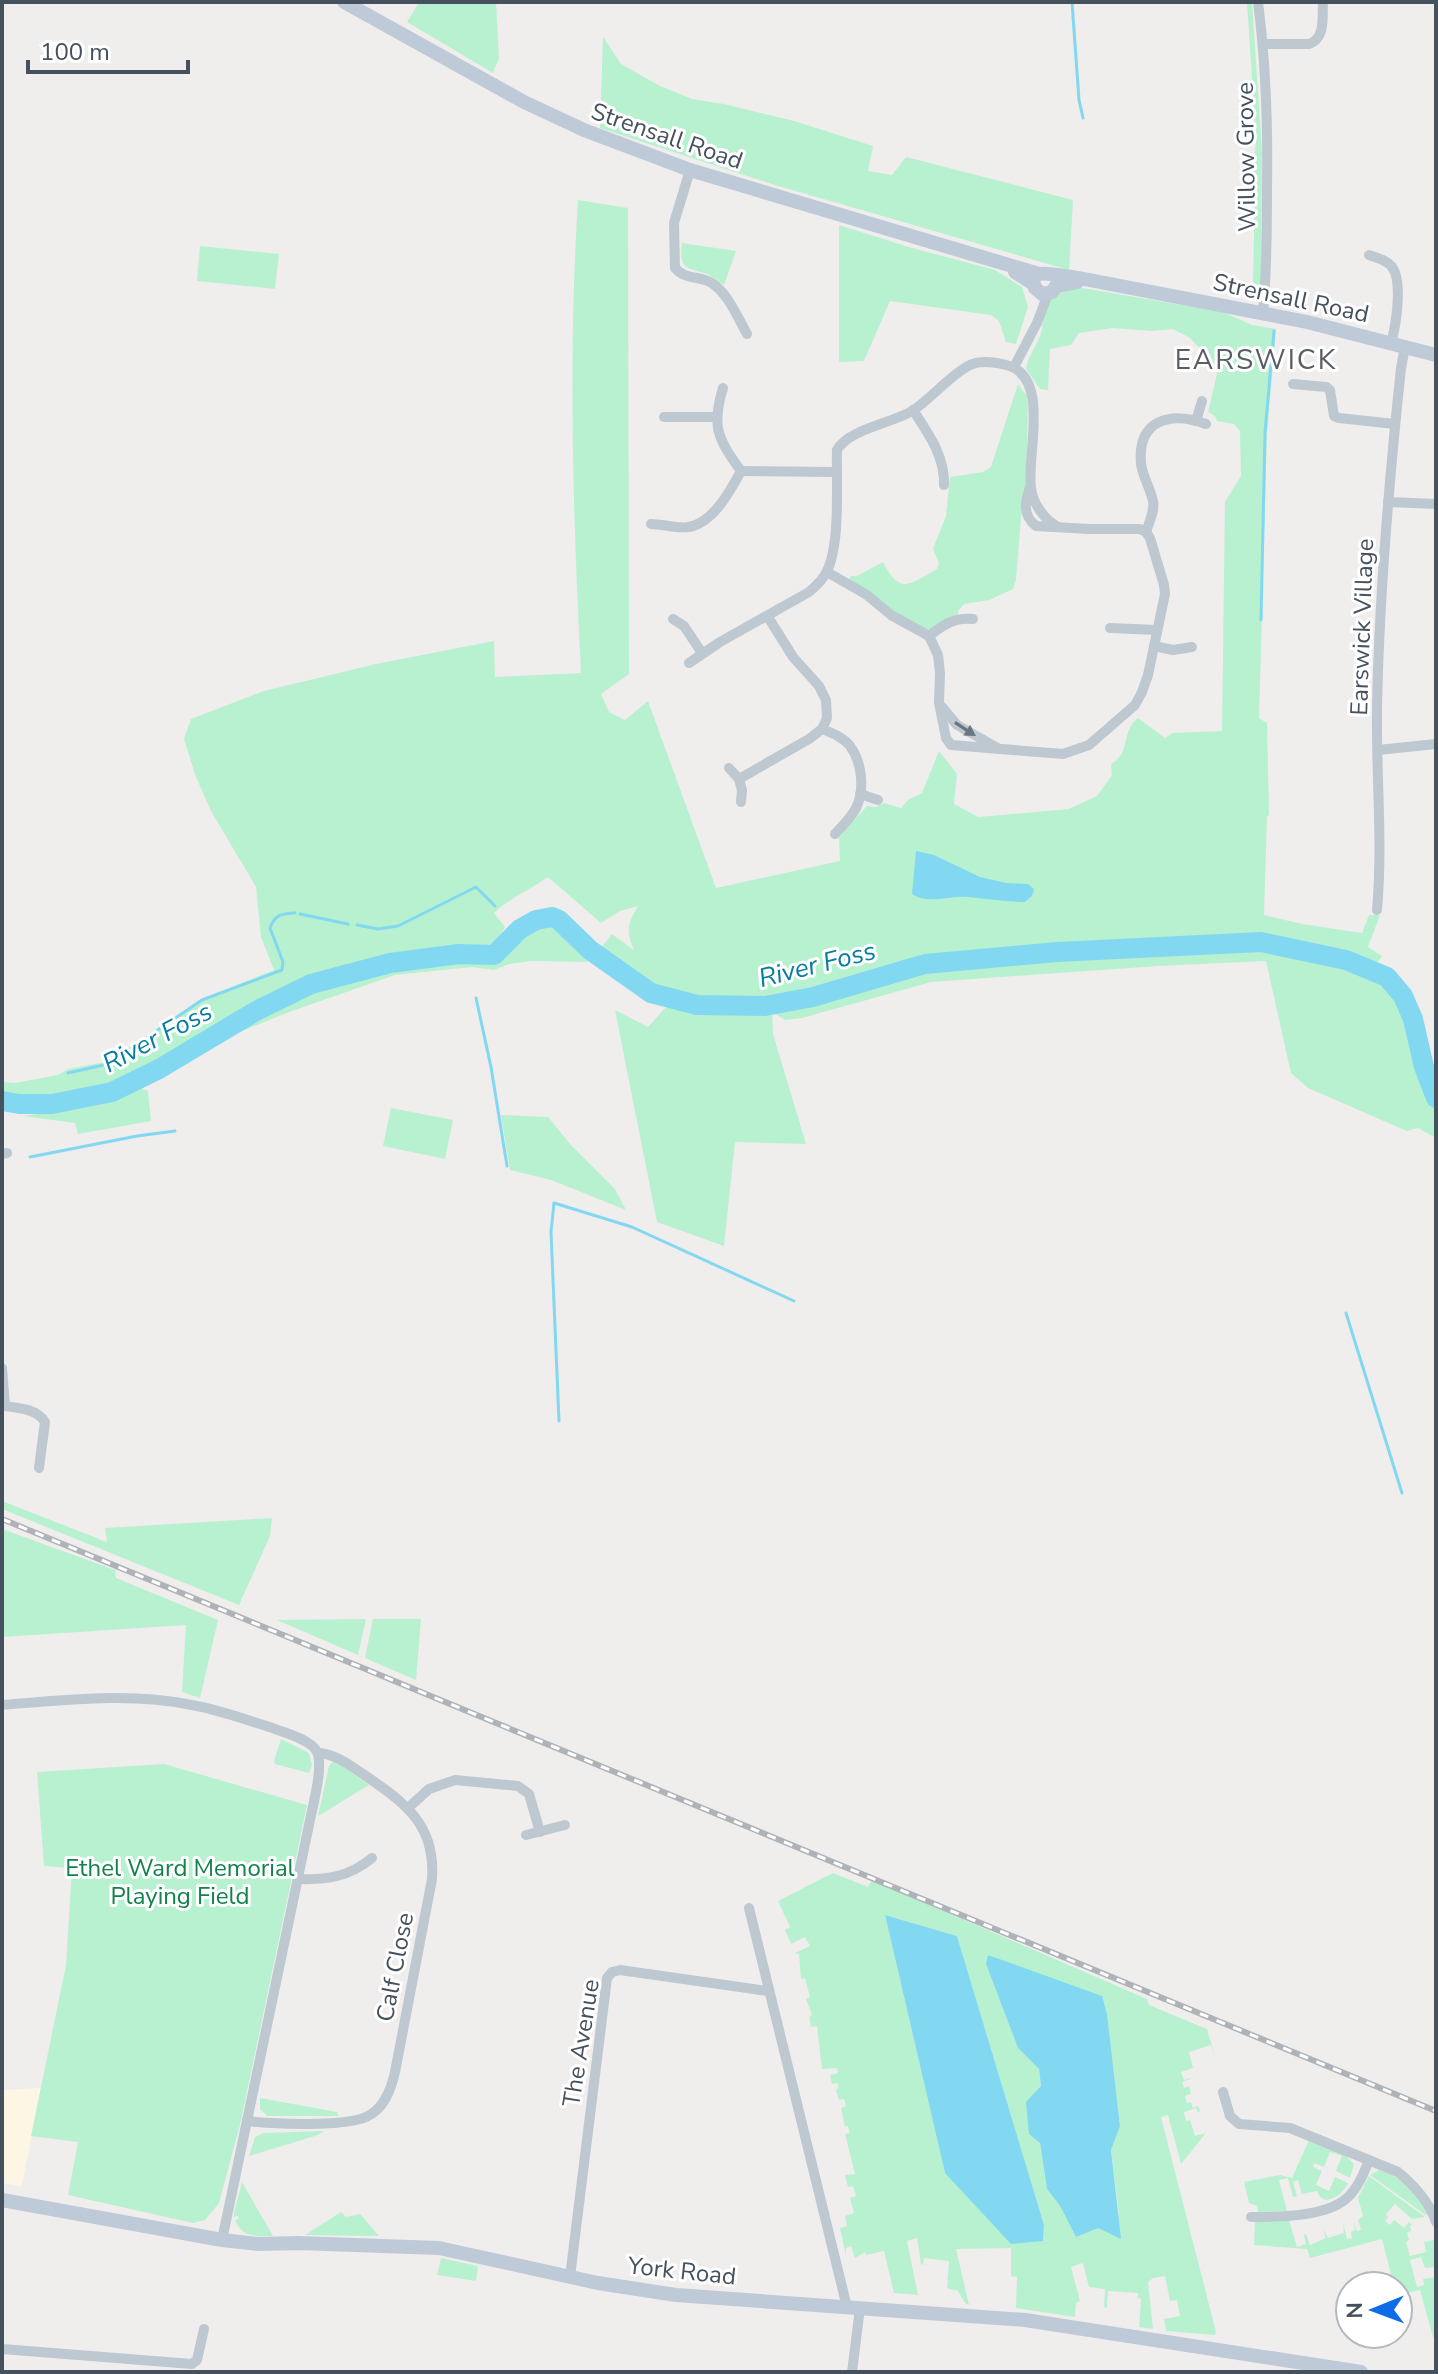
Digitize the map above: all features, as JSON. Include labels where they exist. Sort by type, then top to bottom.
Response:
[{"type":"street","name":"Strensall Road","points":[[344,2],[536,108],[584,130],[690,170],[997,260],[1045,284],[1089,280],[1263,312],[1436,355]]},
{"type":"street","name":"Willow Grove","points":[[1258,2],[1268,139],[1267,275],[1263,312]]},
{"type":"street","points":[[1263,44],[1315,42],[1320,35],[1323,2]]},
{"type":"street","points":[[690,170],[674,223],[675,268],[683,276],[703,279],[718,287],[747,334]]},
{"type":"street","name":"Earswick Village","points":[[1369,255],[1387,263],[1396,273],[1398,345],[1378,671],[1380,860],[1377,910]]},
{"type":"street","points":[[1014,367],[1037,323],[1045,284]]},
{"type":"street","points":[[689,663],[819,584],[827,572],[833,548],[837,450],[847,437],[891,422],[913,410],[968,366],[979,362],[996,362],[1014,367],[1024,377],[1033,399],[1030,487],[1040,511],[1058,527],[1140,529],[1146,532],[1165,594],[1148,675],[1135,705],[1089,745],[1063,754],[951,745],[946,738],[939,703],[939,664],[929,636],[891,615],[867,595],[827,572]]},
{"type":"street","points":[[1293,384],[1326,387],[1333,395],[1334,416],[1339,418],[1395,424]]},
{"type":"street","points":[[723,388],[716,417],[722,444],[741,471]]},
{"type":"street","points":[[1146,532],[1153,502],[1141,460],[1144,440],[1148,431],[1174,417],[1201,423],[1202,401]]},
{"type":"street","points":[[913,410],[941,458],[945,470],[944,485]]},
{"type":"street","points":[[664,417],[716,417]]},
{"type":"street","points":[[741,471],[836,472]]},
{"type":"street","points":[[651,524],[687,527],[703,520],[721,502],[741,471]]},
{"type":"street","points":[[1388,502],[1436,504]]},
{"type":"street","points":[[739,779],[822,729],[827,711],[826,700],[819,686],[793,657],[768,617]]},
{"type":"street","points":[[929,636],[953,620],[961,617],[973,619]]},
{"type":"street","points":[[673,619],[684,626],[702,653]]},
{"type":"street","points":[[1110,628],[1157,630]]},
{"type":"street","points":[[1154,646],[1173,650],[1192,647]]},
{"type":"street","points":[[939,703],[957,725],[997,748]]},
{"type":"street","points":[[822,729],[842,738],[849,746],[857,759],[861,777],[860,794],[853,812],[835,834]]},
{"type":"street","points":[[1378,750],[1436,744]]},
{"type":"street","points":[[729,768],[739,779],[741,802]]},
{"type":"street","points":[[860,794],[878,800]]},
{"type":"street","points":[[2,1368],[3,1406],[33,1412],[45,1422],[39,1468]]},
{"type":"street","name":"Calf Close","points":[[2,1705],[95,1698],[156,1700],[244,1718],[281,1731],[314,1747],[318,1753],[332,1755],[342,1761],[387,1790],[408,1808],[426,1834],[433,1866],[392,2087],[378,2108],[367,2117],[354,2120],[247,2121]]},
{"type":"street","points":[[222,2240],[298,1879],[317,1778],[318,1753]]},
{"type":"street","points":[[408,1808],[429,1789],[455,1780],[518,1786],[529,1794],[540,1832]]},
{"type":"street","points":[[526,1835],[565,1825]]},
{"type":"street","points":[[298,1879],[333,1878],[350,1873],[372,1858]]},
{"type":"street","points":[[749,1908],[768,1991],[854,2307],[852,2372]]},
{"type":"street","name":"The Avenue","points":[[570,2277],[607,1978],[612,1972],[620,1970],[768,1991]]},
{"type":"street","points":[[1223,2092],[1230,2116],[1239,2124],[1290,2128],[1398,2172],[1412,2183],[1435,2214]]},
{"type":"street","points":[[1251,2217],[1297,2216],[1344,2201],[1358,2183],[1369,2160]]},
{"type":"street","name":"York Road","points":[[2,2200],[222,2240],[259,2244],[439,2248],[634,2290],[1025,2320],[1361,2372]]},
{"type":"street","points":[[2,2349],[165,2361],[183,2368],[197,2360],[204,2329]]},
{"type":"shaded area","points":[[41,2088],[22,2186],[2,2183],[2,2090]]},
{"type":"green space","points":[[419,2],[496,2],[499,58],[493,73],[407,22]]},
{"type":"green space","points":[[1247,2],[1252,2],[1262,152],[1259,302],[1251,295],[1256,141]]},
{"type":"green space","points":[[603,37],[621,64],[660,86],[692,99],[794,121],[873,146],[868,171],[892,175],[906,157],[1073,200],[1069,270],[775,185],[600,128]]},
{"type":"green space","points":[[578,200],[628,208],[629,674],[601,694],[609,712],[625,720],[648,701],[716,888],[840,861],[839,837],[867,806],[876,807],[884,803],[901,808],[908,800],[922,793],[939,751],[957,774],[954,804],[978,817],[1069,809],[1097,796],[1112,775],[1111,764],[1122,754],[1129,729],[1138,718],[1165,738],[1173,733],[1222,731],[1225,502],[1241,476],[1240,431],[1234,424],[1217,421],[1208,412],[1217,374],[1212,362],[1190,338],[1173,329],[1112,328],[1079,333],[1071,345],[1050,349],[1048,390],[1040,389],[1026,369],[1041,333],[1045,305],[1058,292],[1082,288],[1223,312],[1252,325],[1276,329],[1267,435],[1259,718],[1267,723],[1269,815],[1264,915],[1362,933],[1369,915],[1380,915],[1368,947],[1382,956],[1375,966],[1356,958],[1262,937],[1146,939],[1015,948],[898,964],[806,994],[722,1003],[692,999],[655,988],[598,951],[612,934],[634,950],[629,928],[638,906],[620,911],[601,923],[548,877],[494,913],[505,927],[498,938],[484,949],[432,949],[352,963],[302,981],[266,999],[188,1047],[114,1083],[90,1091],[44,1099],[2,1092],[2,1082],[15,1083],[58,1075],[68,1069],[105,1062],[201,999],[274,970],[261,937],[256,887],[211,811],[196,777],[184,739],[191,719],[264,691],[376,664],[494,641],[495,677],[581,673],[573,437],[573,318]]},
{"type":"green space","points":[[839,225],[995,270],[1022,287],[1028,307],[1016,344],[1006,342],[999,321],[991,315],[890,301],[864,361],[839,362]]},
{"type":"green space","points":[[682,243],[736,251],[724,285],[707,274],[685,266]]},
{"type":"green space","points":[[200,246],[279,254],[275,289],[197,281]]},
{"type":"green space","points":[[1018,384],[1027,396],[1028,406],[1026,489],[1023,492],[1013,589],[989,600],[964,604],[958,615],[931,630],[926,629],[893,613],[848,581],[851,576],[857,576],[883,562],[895,580],[906,584],[937,569],[939,563],[933,549],[946,516],[950,477],[983,472],[991,467]]},
{"type":"green space","points":[[552,919],[589,959],[587,962],[531,961],[494,970],[472,967],[395,975],[225,1038],[223,1033],[290,999],[356,975],[425,960],[499,956],[522,933]]},
{"type":"green space","points":[[1262,950],[1353,968],[1384,981],[1397,995],[1430,1102],[1436,1110],[1436,1138],[1418,1128],[1407,1131],[1308,1088],[1291,1073],[1266,961],[931,982],[802,1018],[785,1020],[772,1012],[925,969],[1158,952]]},
{"type":"green space","points":[[666,1007],[772,1012],[773,1034],[806,1144],[735,1142],[724,1246],[657,1222],[615,1010],[648,1027]]},
{"type":"green space","points":[[140,1088],[148,1091],[151,1121],[78,1134],[75,1123],[23,1116],[85,1106]]},
{"type":"green space","points":[[391,1108],[453,1120],[445,1159],[383,1146]]},
{"type":"green space","points":[[501,1115],[548,1117],[615,1189],[626,1210],[551,1180],[510,1170]]},
{"type":"green space","points":[[2,1501],[107,1542],[105,1528],[272,1518],[270,1536],[239,1605],[2,1509]]},
{"type":"green space","points":[[2,1529],[115,1570],[116,1578],[218,1620],[200,1698],[182,1692],[186,1625],[2,1637]]},
{"type":"green space","points":[[366,1619],[358,1655],[277,1620]]},
{"type":"green space","points":[[373,1619],[421,1619],[416,1680],[365,1658]]},
{"type":"green space","points":[[281,1739],[309,1753],[312,1765],[309,1773],[275,1764]]},
{"type":"green space","points":[[334,1760],[369,1785],[318,1816],[329,1766]]},
{"type":"green space","name":"Ethel Ward Memorial Playing Field","points":[[164,1764],[307,1805],[240,2125],[219,2203],[205,2220],[193,2223],[68,2195],[78,2142],[31,2136],[66,1965],[72,1868],[44,1866],[37,1772]]},
{"type":"green space","points":[[833,1873],[868,1887],[872,1880],[1147,1999],[1149,2005],[1207,2029],[1216,2060],[1211,2045],[1189,2052],[1193,2068],[1181,2072],[1184,2080],[1196,2077],[1182,2082],[1184,2088],[1189,2086],[1191,2094],[1185,2096],[1187,2103],[1191,2102],[1193,2108],[1198,2106],[1200,2111],[1196,2108],[1184,2112],[1186,2121],[1190,2120],[1195,2136],[1206,2133],[1181,2164],[1168,2115],[1161,2117],[1215,2335],[1166,2331],[1164,2319],[1180,2316],[1177,2300],[1170,2301],[1165,2276],[1148,2282],[1153,2329],[1139,2327],[1141,2299],[1138,2293],[1108,2291],[1107,2308],[1104,2307],[1105,2289],[1089,2287],[1083,2263],[1071,2267],[1080,2301],[1076,2303],[1075,2317],[1016,2308],[1017,2277],[1011,2276],[1011,2248],[956,2249],[969,2305],[958,2291],[947,2288],[949,2261],[924,2258],[921,2264],[917,2238],[907,2241],[918,2295],[894,2293],[884,2251],[866,2255],[865,2252],[855,2258],[851,2246],[846,2248],[846,2256],[840,2228],[847,2226],[845,2216],[854,2213],[850,2198],[856,2196],[853,2186],[848,2187],[845,2175],[855,2174],[845,2134],[850,2133],[848,2126],[845,2127],[841,2108],[846,2106],[844,2099],[839,2100],[836,2090],[838,2083],[832,2084],[830,2075],[838,2073],[837,2068],[822,2069],[817,2026],[811,2027],[809,2017],[812,2015],[806,1999],[810,1997],[805,1978],[801,1979],[799,1954],[795,1953],[810,1946],[805,1937],[791,1944],[785,1930],[790,1927],[778,1901]],"holes":[[[885,1915],[957,1936],[1044,2225],[1043,2241],[1031,2241],[945,2173]],[[988,1955],[1111,2053],[1120,2125],[1111,2149],[1119,2215],[1076,2237],[1047,2189],[1040,2143],[1039,2069],[1018,2048],[986,1964]]]},
{"type":"green space","points":[[260,2098],[337,2112],[339,2116],[267,2116],[260,2109]]},
{"type":"green space","points":[[324,2131],[249,2156],[255,2137],[263,2133]]},
{"type":"green space","points":[[1309,2140],[1345,2155],[1354,2164],[1350,2178],[1336,2171],[1342,2156],[1330,2152],[1324,2167],[1314,2163],[1313,2167],[1322,2171],[1316,2185],[1329,2191],[1335,2177],[1348,2183],[1344,2189],[1336,2197],[1326,2200],[1317,2191],[1302,2194],[1298,2180],[1293,2182],[1297,2196],[1293,2197],[1288,2178],[1279,2180],[1287,2211],[1258,2212],[1257,2206],[1249,2203],[1244,2182],[1280,2175],[1292,2178]]},
{"type":"green space","points":[[1379,2170],[1395,2176],[1409,2187],[1427,2216],[1370,2175]]},
{"type":"green space","points":[[1369,2176],[1425,2217],[1412,2219],[1395,2204],[1386,2214],[1388,2217],[1385,2221],[1390,2225],[1394,2220],[1404,2228],[1409,2222],[1412,2225],[1406,2242],[1410,2256],[1426,2252],[1424,2242],[1435,2240],[1436,2267],[1425,2268],[1421,2257],[1410,2260],[1413,2270],[1390,2270],[1382,2239],[1310,2258],[1307,2249],[1254,2245],[1255,2220],[1289,2220],[1297,2247],[1306,2244],[1306,2234],[1310,2245],[1326,2238],[1323,2229],[1328,2238],[1344,2233],[1343,2223],[1347,2239],[1352,2238],[1351,2232],[1355,2230],[1353,2221],[1357,2231],[1361,2230],[1358,2220],[1363,2216],[1358,2198]]},
{"type":"green space","points":[[242,2182],[273,2236],[250,2235],[238,2226],[235,2220],[239,2219],[238,2216],[234,2217],[234,2213]]},
{"type":"green space","points":[[341,2212],[346,2217],[360,2214],[379,2236],[305,2235]]},
{"type":"green space","points":[[441,2258],[478,2266],[476,2281],[437,2275]]},
{"type":"green space","points":[[1414,2275],[1417,2287],[1424,2285],[1423,2279],[1436,2277],[1436,2336],[1433,2337],[1420,2290],[1414,2291]]},
{"type":"water","points":[[916,851],[934,855],[980,877],[1028,884],[1034,889],[1032,896],[1025,902],[919,897],[912,894]]},
{"type":"water","points":[[885,1915],[957,1936],[1044,2225],[1043,2241],[1011,2244],[945,2173]]},
{"type":"water","points":[[988,1955],[1102,1996],[1107,2014],[1120,2126],[1111,2150],[1121,2239],[1098,2228],[1076,2237],[1047,2189],[1040,2143],[1029,2134],[1026,2102],[1041,2086],[1039,2069],[1018,2048],[986,1964]]},
{"type":"waterway","points":[[1072,2],[1083,118]]},
{"type":"waterway","points":[[1261,620],[1265,432],[1274,331]]},
{"type":"waterway","points":[[357,925],[378,929],[398,926],[476,887],[495,906]]},
{"type":"waterway","points":[[68,1073],[108,1064],[202,1000],[282,970],[283,962],[270,928],[279,916],[295,913]]},
{"type":"waterway","points":[[300,914],[348,924]]},
{"type":"waterway","name":"River Foss","points":[[2,1101],[52,1104],[112,1092],[159,1069],[256,1011],[311,984],[390,963],[459,954],[494,955],[520,929],[536,920],[552,917],[590,950],[651,993],[697,1005],[765,1006],[813,997],[925,964],[1057,952],[1261,942],[1346,960],[1387,977],[1403,996],[1413,1019],[1424,1067],[1436,1098]]},
{"type":"waterway","points":[[476,998],[507,1166]]},
{"type":"waterway","points":[[30,1157],[175,1131]]},
{"type":"waterway","points":[[559,1421],[551,1232],[554,1203],[632,1227],[794,1301]]},
{"type":"waterway","points":[[1346,1313],[1402,1493]]},
{"type":"railway","points":[[2,1519],[1436,2111]]},
{"type":"district","name":"EARSWICK","points":[[1256,359]]}]
